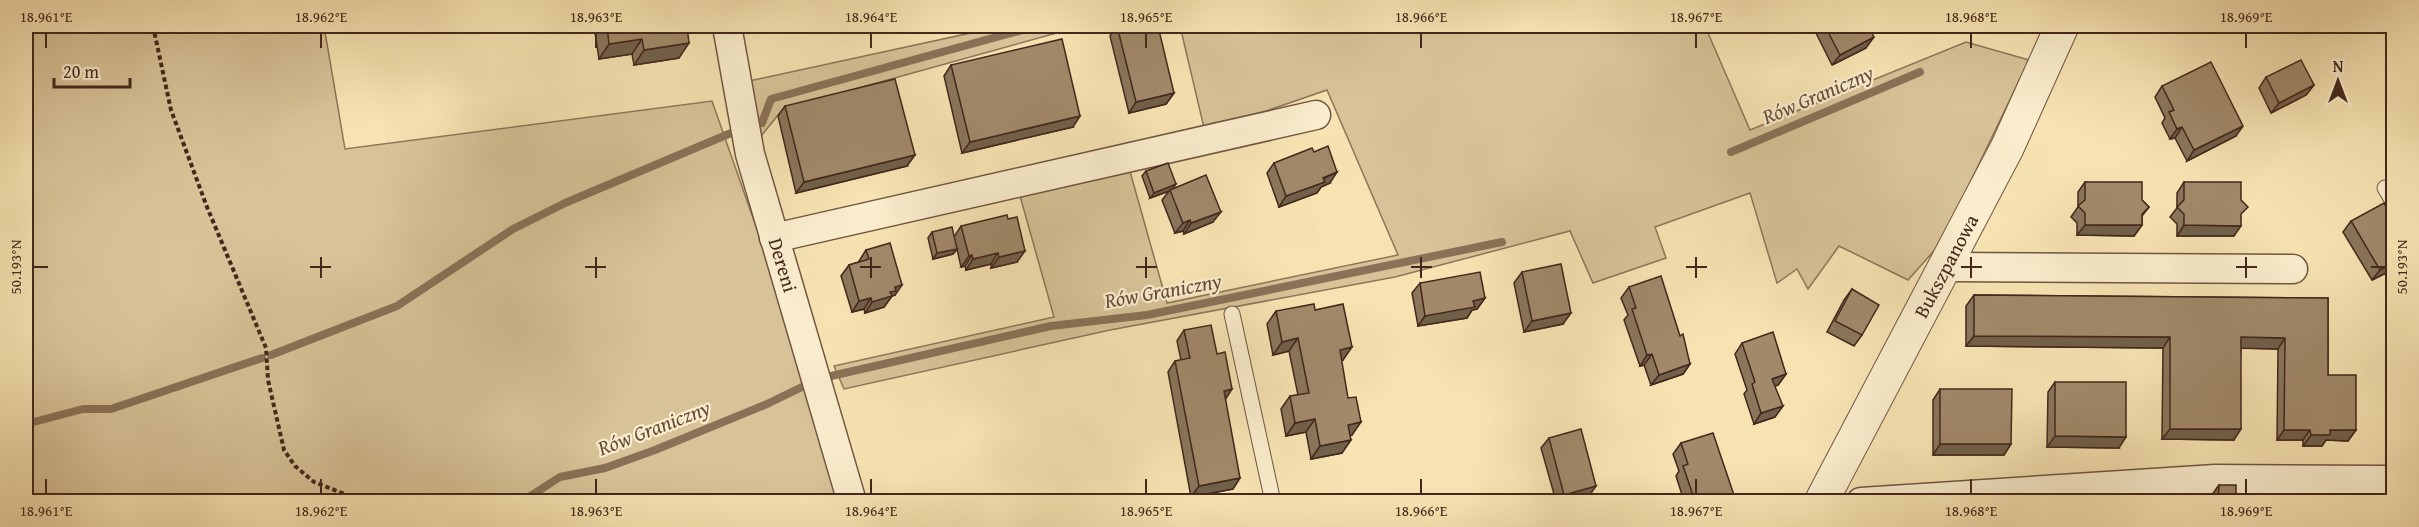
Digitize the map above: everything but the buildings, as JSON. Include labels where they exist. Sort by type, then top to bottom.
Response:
[{"type":"street","name":"Dereni","points":[[727,26],[750,154],[852,501]]},
{"type":"street","name":"Bukszpanowa","points":[[1821,501],[2007,148],[2062,26]]},
{"type":"street","points":[[774,238],[1316,115]]},
{"type":"street","points":[[1946,267],[2293,269]]},
{"type":"street","points":[[1861,501],[2215,479],[2386,480],[2392,501]]},
{"type":"lane","points":[[2385,188],[2394,204]]},
{"type":"lane","points":[[1232,314],[1273,501]]},
{"type":"path","points":[[153,26],[171,110],[207,207],[266,348],[268,380],[284,450],[295,466],[314,482],[364,501]]},
{"type":"shaded area","points":[[26,26],[324,26],[345,149],[712,101],[766,255],[839,501],[26,501]]},
{"type":"shaded area","points":[[976,26],[1082,26],[783,109],[761,136],[749,81],[975,32]]},
{"type":"shaded area","points":[[1180,26],[1705,26],[1750,130],[1966,42],[2029,60],[1941,243],[1908,280],[1839,246],[1808,289],[1797,269],[1777,283],[1750,193],[1655,227],[1666,258],[1593,283],[1570,231],[1395,277],[1110,330],[844,389],[834,366],[1054,317],[1020,196],[1129,168],[1167,303],[1398,255],[1327,90],[1205,132]]},
{"type":"waterway","points":[[762,123],[771,99],[1037,26]]},
{"type":"waterway","name":"Rów Graniczny","points":[[1731,152],[1920,72]]},
{"type":"waterway","points":[[271,355],[397,306],[513,229],[565,203],[731,133]]},
{"type":"waterway","name":"Rów Graniczny","points":[[831,376],[1051,326],[1147,315],[1502,242]]},
{"type":"waterway","points":[[26,424],[83,409],[111,409],[262,358]]},
{"type":"waterway","name":"Rów Graniczny","points":[[521,502],[560,477],[605,468],[655,450],[767,404],[802,387]]}]
